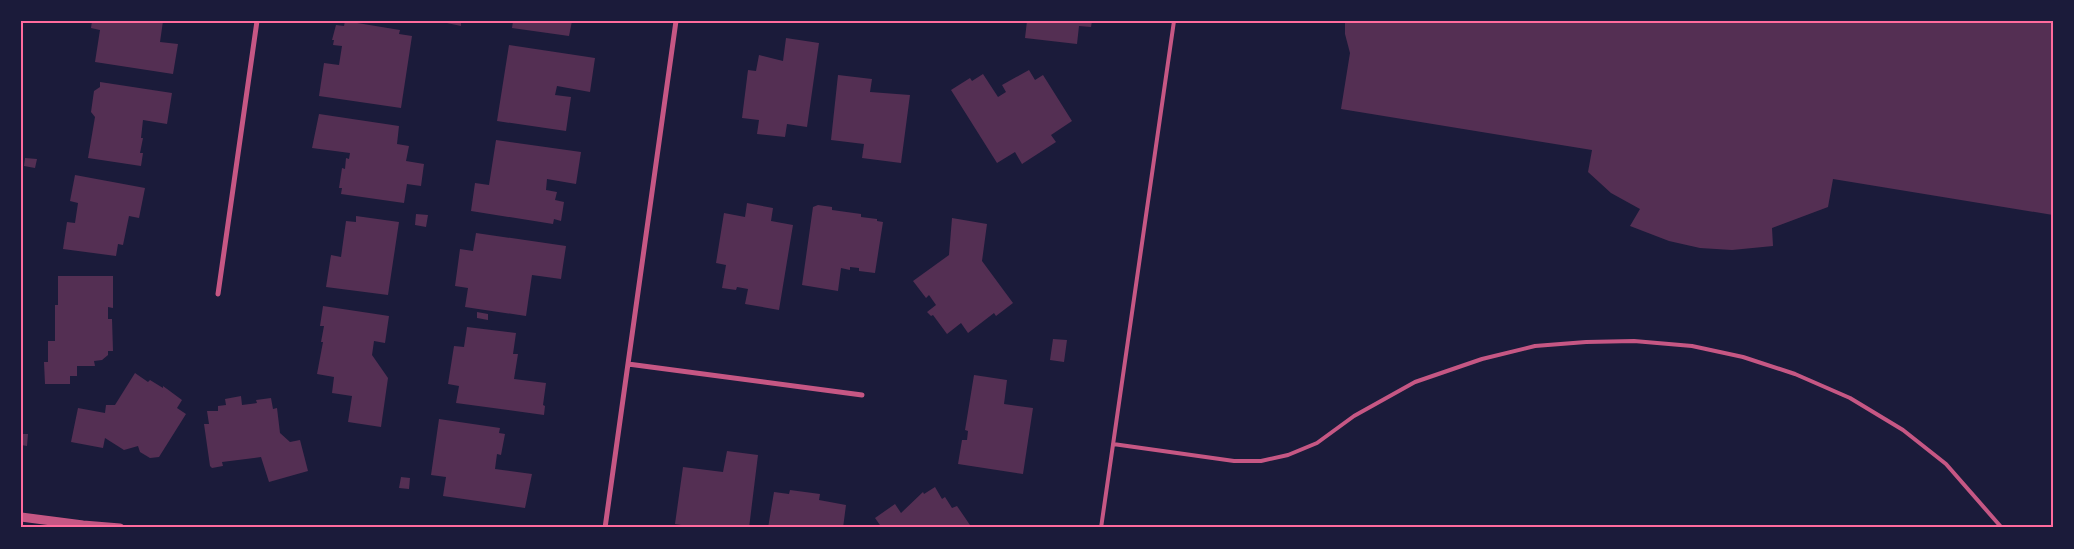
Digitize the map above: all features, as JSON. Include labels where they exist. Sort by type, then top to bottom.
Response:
[{"type":"street","points":[[218,294],[257,21]]},
{"type":"street","points":[[606,528],[676,21]]},
{"type":"street","points":[[628,364],[862,395]]},
{"type":"street","points":[[21,517],[120,528]]},
{"type":"lane","points":[[1101,528],[1174,21]]},
{"type":"lane","points":[[1113,444],[1234,461],[1261,461],[1288,455],[1317,443],[1354,416],[1415,382],[1482,359],[1535,346],[1586,342],[1634,341],[1692,346],[1742,357],[1795,374],[1850,398],[1903,430],[1946,464],[2002,528]]},
{"type":"building","points":[[92,21],[163,21],[160,42],[178,44],[173,74],[95,62],[100,30],[91,28]]},
{"type":"building","points":[[345,21],[400,30],[399,34],[412,36],[401,108],[319,96],[324,63],[339,65],[342,46],[333,45],[334,40],[332,40],[336,25],[344,26]]},
{"type":"building","points":[[447,21],[461,21],[461,26],[447,23]]},
{"type":"building","points":[[513,21],[572,21],[569,36],[512,28]]},
{"type":"building","points":[[1027,21],[1092,21],[1091,27],[1079,26],[1077,44],[1025,38]]},
{"type":"building","points":[[1345,21],[2053,21],[2053,215],[1833,179],[1828,207],[1772,228],[1773,246],[1732,250],[1700,248],[1669,241],[1630,226],[1640,209],[1611,193],[1588,172],[1592,150],[1341,109],[1350,53],[1345,34]]},
{"type":"building","points":[[786,38],[819,43],[807,127],[787,124],[785,137],[757,134],[759,120],[742,118],[748,70],[756,71],[759,55],[783,61]]},
{"type":"building","points":[[509,45],[595,58],[590,92],[557,86],[555,95],[571,97],[566,131],[497,121]]},
{"type":"building","points":[[1029,70],[1035,80],[1043,75],[1072,121],[1051,135],[1056,142],[1022,164],[1015,152],[997,163],[951,90],[970,78],[972,81],[983,74],[998,97],[1006,92],[1002,85]]},
{"type":"building","points":[[838,75],[872,79],[870,92],[910,95],[901,163],[862,158],[864,144],[831,140]]},
{"type":"building","points":[[100,82],[172,93],[167,124],[143,120],[141,138],[143,138],[140,153],[143,153],[141,166],[88,158],[95,117],[91,112],[94,91],[100,87]]},
{"type":"building","points":[[319,114],[399,126],[397,144],[409,146],[406,161],[424,164],[421,186],[407,184],[404,203],[341,194],[342,188],[339,188],[342,168],[345,169],[346,158],[349,159],[350,153],[312,148]]},
{"type":"building","points":[[496,140],[581,152],[576,184],[547,179],[546,190],[557,192],[555,200],[564,202],[561,221],[554,219],[553,224],[471,211],[475,183],[489,185]]},
{"type":"building","points":[[25,158],[37,159],[35,168],[24,166]]},
{"type":"building","points":[[75,175],[145,188],[139,218],[129,216],[123,245],[118,244],[116,256],[63,249],[67,222],[75,223],[78,203],[70,201]]},
{"type":"building","points":[[747,203],[773,208],[771,221],[793,225],[779,310],[745,304],[748,289],[737,287],[736,290],[722,288],[726,265],[716,263],[724,213],[745,217]]},
{"type":"building","points":[[818,205],[832,207],[832,210],[861,214],[861,217],[877,219],[877,221],[883,222],[875,273],[859,271],[859,268],[850,267],[850,270],[841,268],[838,291],[802,285],[813,207]]},
{"type":"building","points":[[416,214],[428,215],[426,227],[415,225]]},
{"type":"building","points":[[356,216],[399,222],[388,295],[326,287],[331,255],[341,257],[346,221],[356,222]]},
{"type":"building","points":[[952,218],[987,224],[982,261],[1013,303],[996,316],[994,313],[968,333],[961,323],[947,334],[933,315],[931,316],[927,312],[936,305],[929,295],[926,298],[913,281],[949,255]]},
{"type":"building","points":[[476,233],[566,246],[561,279],[532,275],[526,316],[465,307],[468,288],[455,286],[460,249],[473,251]]},
{"type":"building","points":[[58,276],[113,276],[113,308],[108,307],[108,319],[112,319],[113,351],[108,351],[108,355],[102,360],[94,361],[95,366],[77,366],[77,376],[70,376],[70,384],[45,384],[44,362],[48,362],[48,341],[55,341],[55,305],[58,305]]},
{"type":"building","points":[[323,306],[389,316],[385,343],[374,341],[372,355],[388,378],[381,427],[348,422],[352,396],[332,393],[334,377],[317,374],[323,342],[321,342],[324,326],[320,326]]},
{"type":"building","points":[[477,312],[488,314],[488,320],[477,318]]},
{"type":"building","points":[[467,327],[516,333],[513,354],[518,354],[514,379],[546,383],[543,405],[545,406],[544,415],[456,403],[459,386],[448,384],[454,346],[464,347]]},
{"type":"building","points":[[1053,339],[1067,340],[1064,362],[1050,360]]},
{"type":"building","points":[[135,373],[148,382],[150,380],[163,388],[163,386],[182,400],[177,408],[186,414],[159,457],[150,458],[140,452],[138,446],[124,450],[105,438],[103,448],[71,442],[78,408],[105,413],[106,405],[115,405]]},
{"type":"building","points":[[974,375],[1007,380],[1004,404],[1033,408],[1023,474],[958,464],[962,440],[967,440],[968,431],[965,430]]},
{"type":"building","points":[[241,396],[242,405],[257,403],[256,400],[271,398],[273,409],[277,408],[280,433],[290,442],[300,440],[308,471],[269,482],[261,457],[222,462],[223,466],[212,468],[210,466],[204,424],[209,424],[207,411],[218,411],[218,406],[226,405],[225,399]]},
{"type":"building","points":[[439,419],[500,428],[499,433],[505,434],[501,455],[497,454],[495,469],[532,474],[525,508],[443,496],[446,477],[431,475]]},
{"type":"building","points":[[21,434],[28,434],[27,446],[21,445]]},
{"type":"building","points":[[727,451],[758,455],[749,528],[700,528],[675,524],[683,467],[723,472]]},
{"type":"building","points":[[401,477],[410,478],[409,489],[399,488]]},
{"type":"building","points":[[935,487],[942,499],[945,497],[952,508],[957,506],[970,525],[967,528],[882,528],[875,518],[895,504],[901,513],[923,492],[924,494]]},
{"type":"building","points":[[790,490],[820,494],[819,500],[846,505],[843,528],[768,528],[774,492],[789,494]]}]
